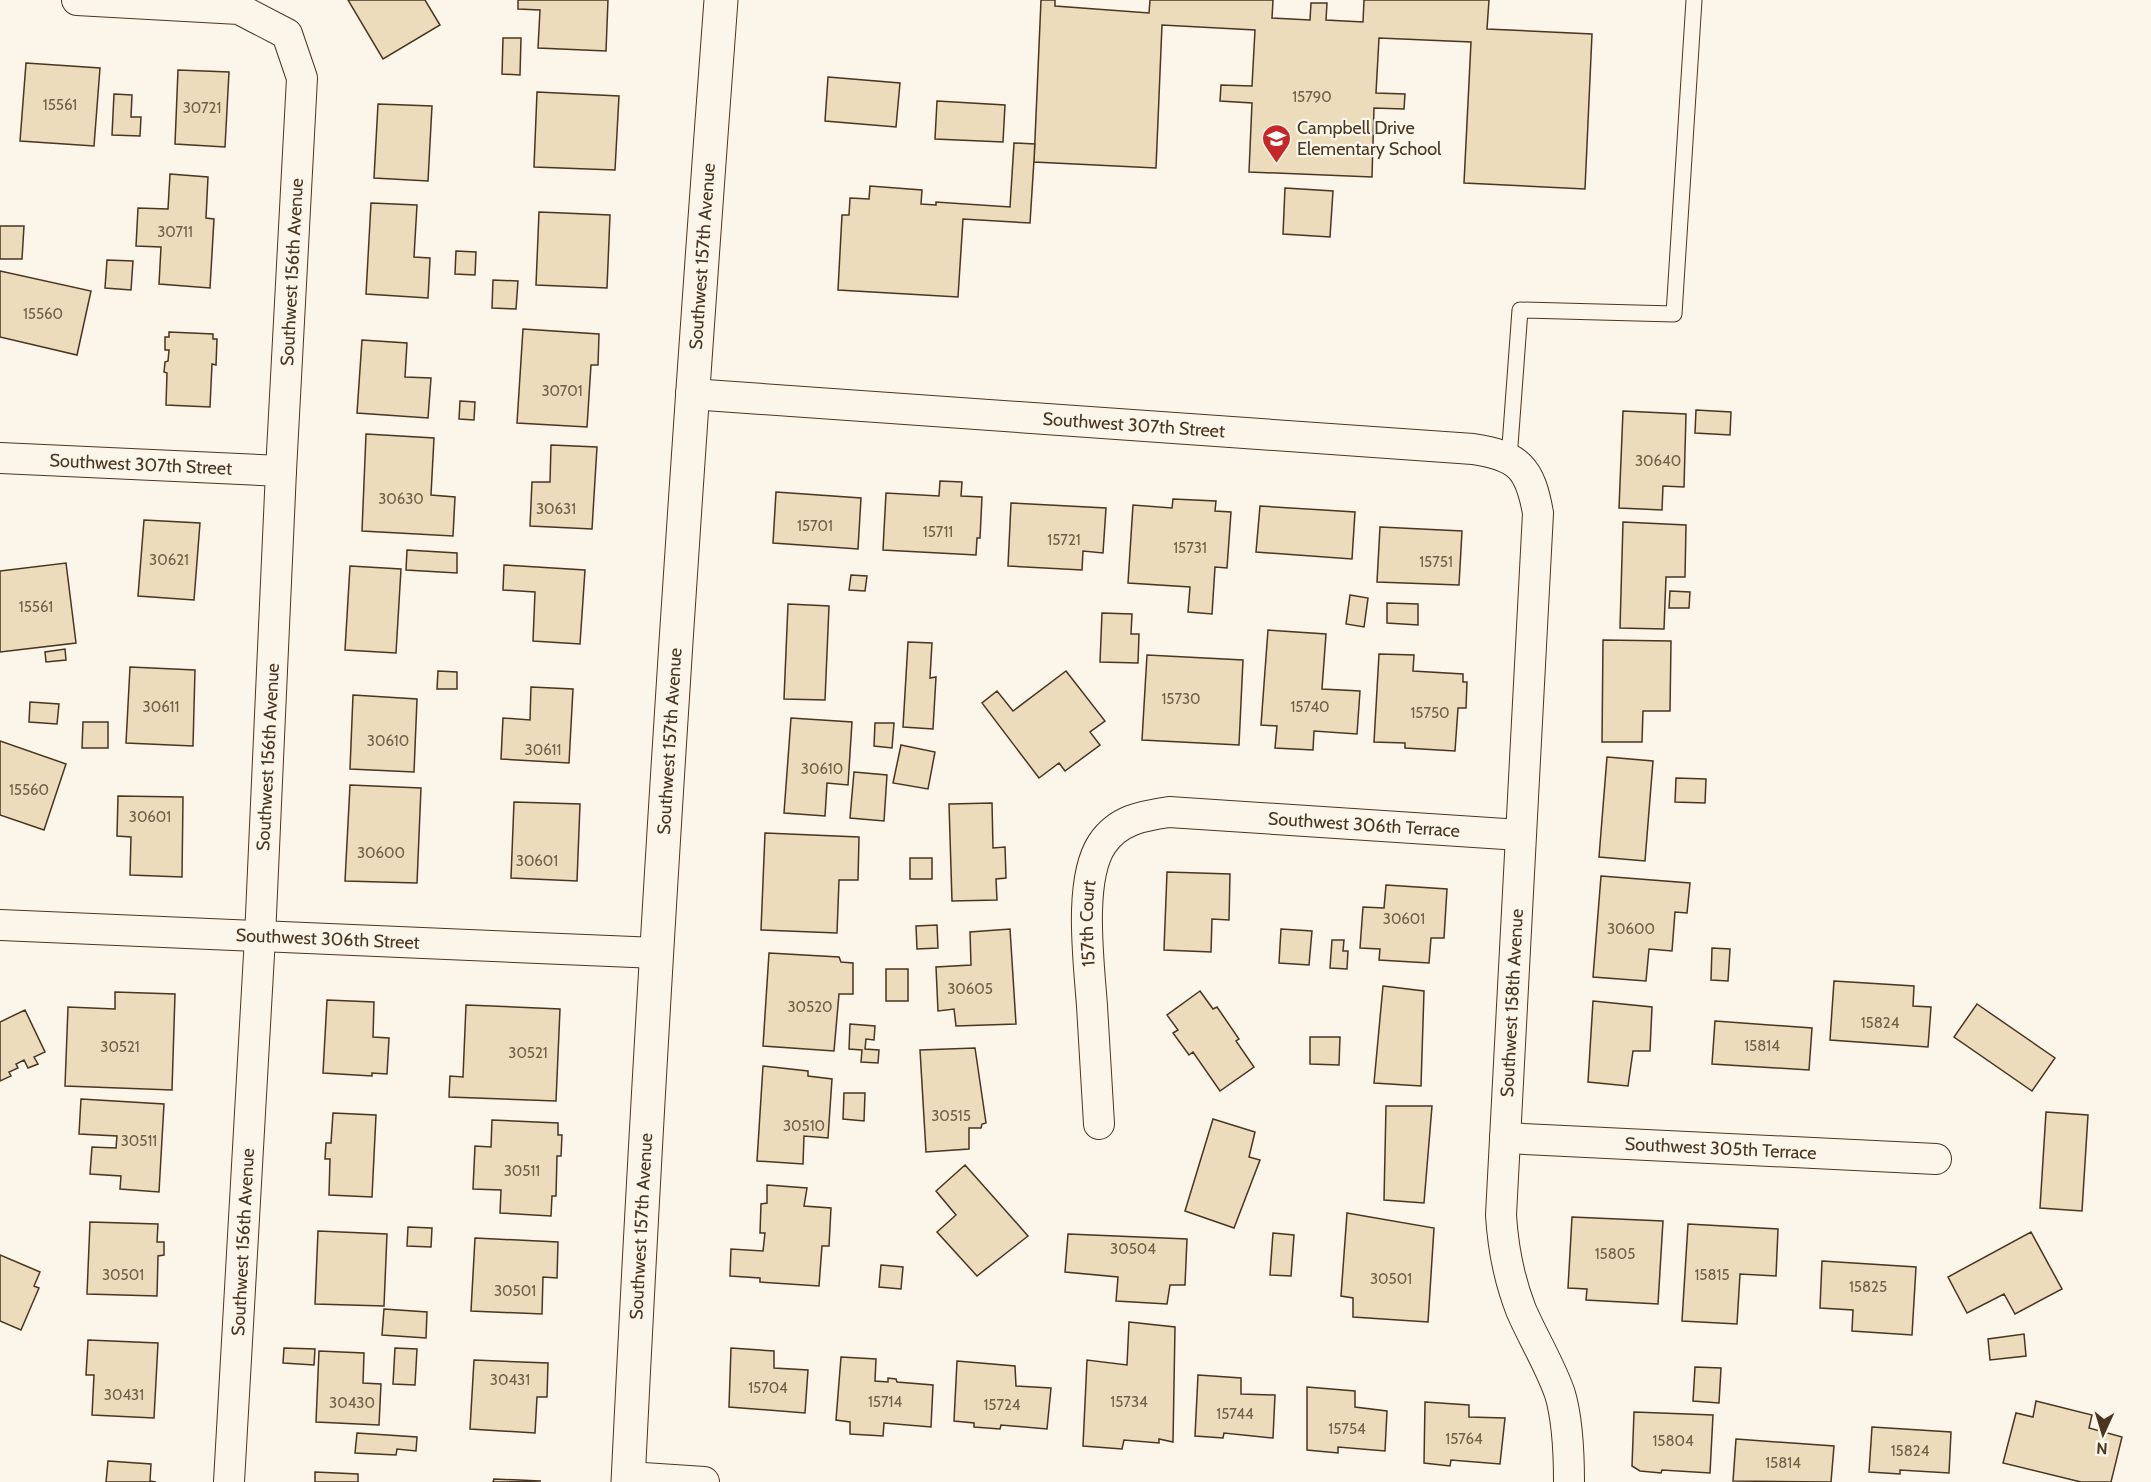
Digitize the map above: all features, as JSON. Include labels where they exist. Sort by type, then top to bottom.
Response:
[{"type":"street","name":"Southwest 156th Avenue","points":[[77,0],[239,9],[287,34],[302,78],[260,937],[229,1482]]},
{"type":"street","name":"Southwest 157th Avenue","points":[[628,1479],[691,394],[721,0]]},
{"type":"street","name":"Southwest 307th Street","points":[[691,394],[1473,449],[1496,453],[1524,470],[1530,480],[1538,513]]},
{"type":"street","name":"Southwest 307th Street","points":[[0,458],[281,471]]},
{"type":"street","name":"Southwest 158th Avenue","points":[[1538,513],[1501,1215],[1507,1265],[1522,1311],[1545,1358],[1560,1396],[1566,1433],[1569,1482]]},
{"type":"street","name":"157th Court","points":[[1099,1124],[1088,920],[1089,886],[1095,857],[1101,844],[1119,825],[1141,816],[1169,812],[1209,815]]},
{"type":"street","name":"Southwest 306th Terrace","points":[[1209,815],[1520,835]]},
{"type":"street","name":"Southwest 306th Street","points":[[0,925],[657,953]]},
{"type":"street","name":"Southwest 305th Terrace","points":[[1505,1138],[1936,1159]]},
{"type":"street","points":[[628,1479],[704,1482]]},
{"type":"lane","points":[[1509,459],[1520,310],[1674,314],[1694,0]]},
{"type":"building","points":[[348,0],[425,0],[440,25],[383,59]]},
{"type":"building","points":[[518,0],[608,0],[606,51],[538,48],[540,10],[518,9]]},
{"type":"building","points":[[1041,0],[1055,0],[1055,6],[1149,13],[1150,0],[1273,0],[1272,18],[1310,20],[1311,3],[1327,3],[1326,20],[1363,22],[1364,0],[1489,0],[1487,29],[1592,34],[1585,189],[1464,183],[1471,42],[1379,38],[1376,93],[1405,94],[1404,109],[1374,108],[1372,177],[1249,172],[1252,103],[1220,101],[1221,85],[1252,86],[1255,30],[1162,25],[1156,168],[1034,162]]},
{"type":"building","points":[[503,38],[521,38],[520,75],[502,74]]},
{"type":"building","points":[[26,63],[100,68],[94,146],[20,141]]},
{"type":"building","points":[[178,70],[229,72],[225,147],[175,144]]},
{"type":"building","points":[[828,77],[900,83],[896,127],[825,121]]},
{"type":"building","points":[[537,92],[619,96],[615,170],[534,167]]},
{"type":"building","points":[[114,94],[132,95],[131,117],[141,117],[140,136],[112,135]]},
{"type":"building","points":[[937,101],[1005,105],[1003,142],[935,139]]},
{"type":"building","points":[[378,104],[432,106],[428,181],[374,178]]},
{"type":"building","points":[[1014,143],[1035,144],[1030,223],[963,219],[958,297],[838,290],[842,215],[849,215],[850,198],[869,199],[870,186],[922,190],[921,204],[936,205],[936,202],[1010,207]]},
{"type":"building","points":[[170,174],[208,177],[206,218],[214,219],[210,288],[159,284],[161,247],[136,246],[138,208],[168,209]]},
{"type":"building","points":[[1285,188],[1333,191],[1330,237],[1283,234]]},
{"type":"building","points":[[371,203],[417,205],[414,257],[430,258],[428,298],[366,294]]},
{"type":"building","points":[[539,212],[610,215],[607,288],[536,285]]},
{"type":"building","points":[[0,226],[24,226],[22,259],[0,259]]},
{"type":"building","points":[[456,251],[476,252],[475,275],[455,274]]},
{"type":"building","points":[[107,260],[133,261],[131,290],[105,288]]},
{"type":"building","points":[[0,271],[91,291],[77,355],[0,337]]},
{"type":"building","points":[[493,280],[518,281],[516,309],[492,308]]},
{"type":"building","points":[[523,329],[599,334],[598,365],[591,365],[587,427],[517,423]]},
{"type":"building","points":[[169,332],[213,334],[213,339],[217,339],[216,365],[212,364],[210,407],[166,405],[167,373],[164,372],[169,350],[165,350],[165,337],[169,337]]},
{"type":"building","points":[[362,340],[407,343],[405,377],[431,378],[428,418],[357,413]]},
{"type":"building","points":[[460,401],[475,402],[474,420],[459,419]]},
{"type":"building","points":[[1696,410],[1731,412],[1730,435],[1695,433]]},
{"type":"building","points":[[1623,411],[1686,414],[1684,487],[1663,486],[1662,510],[1619,508]]},
{"type":"building","points":[[366,434],[434,438],[431,495],[455,497],[453,536],[362,531]]},
{"type":"building","points":[[551,445],[597,447],[592,529],[530,526],[532,482],[550,482]]},
{"type":"building","points":[[940,481],[962,482],[961,496],[982,497],[980,538],[977,538],[976,555],[883,550],[886,493],[939,496]]},
{"type":"building","points":[[776,492],[861,498],[858,549],[773,543]]},
{"type":"building","points":[[1173,499],[1216,501],[1215,511],[1231,512],[1227,568],[1215,567],[1212,614],[1188,612],[1190,587],[1128,583],[1133,505],[1172,508]]},
{"type":"building","points":[[1011,503],[1106,508],[1103,553],[1083,551],[1082,570],[1008,566]]},
{"type":"building","points":[[1260,506],[1355,512],[1352,559],[1256,552]]},
{"type":"building","points":[[144,520],[200,523],[194,600],[138,596]]},
{"type":"building","points":[[1623,522],[1686,525],[1685,577],[1666,577],[1664,629],[1620,628]]},
{"type":"building","points":[[1380,527],[1462,531],[1459,585],[1377,582]]},
{"type":"building","points":[[407,550],[457,553],[457,573],[406,570]]},
{"type":"building","points":[[66,563],[76,643],[0,652],[0,571]]},
{"type":"building","points":[[504,565],[585,570],[580,644],[533,641],[535,592],[503,590]]},
{"type":"building","points":[[350,566],[401,569],[396,653],[345,650]]},
{"type":"building","points":[[851,575],[867,576],[865,591],[849,590]]},
{"type":"building","points":[[1670,591],[1690,592],[1689,608],[1669,608]]},
{"type":"building","points":[[1350,595],[1368,598],[1364,627],[1346,624]]},
{"type":"building","points":[[1387,603],[1418,604],[1418,625],[1387,623]]},
{"type":"building","points":[[788,604],[829,606],[825,700],[784,699]]},
{"type":"building","points":[[1102,613],[1132,614],[1131,634],[1139,634],[1138,663],[1100,662]]},
{"type":"building","points":[[1268,630],[1326,634],[1322,689],[1360,691],[1357,734],[1314,731],[1313,750],[1275,748],[1277,726],[1261,725]]},
{"type":"building","points":[[1603,640],[1671,641],[1670,711],[1643,711],[1642,742],[1602,742]]},
{"type":"building","points":[[908,642],[932,643],[930,678],[936,677],[933,729],[903,727]]},
{"type":"building","points":[[65,649],[66,660],[46,662],[45,652]]},
{"type":"building","points":[[1379,654],[1414,655],[1413,671],[1463,674],[1463,682],[1467,682],[1466,708],[1458,708],[1455,751],[1405,748],[1405,743],[1374,742]]},
{"type":"building","points":[[1147,655],[1243,660],[1239,745],[1142,740]]},
{"type":"building","points":[[130,667],[195,670],[193,746],[126,743]]},
{"type":"building","points":[[438,671],[457,672],[457,689],[437,689]]},
{"type":"building","points":[[1066,671],[1105,721],[1090,732],[1100,745],[1065,771],[1059,763],[1039,778],[982,703],[997,691],[1013,711]]},
{"type":"building","points":[[531,687],[573,689],[569,763],[501,759],[503,718],[530,720]]},
{"type":"building","points":[[353,695],[417,699],[414,772],[350,769]]},
{"type":"building","points":[[30,702],[59,704],[57,724],[29,722]]},
{"type":"building","points":[[791,718],[852,722],[848,785],[827,783],[825,816],[784,813]]},
{"type":"building","points":[[83,722],[108,722],[108,748],[82,748]]},
{"type":"building","points":[[875,723],[894,723],[892,748],[874,746]]},
{"type":"building","points":[[0,741],[66,764],[44,830],[0,815]]},
{"type":"building","points":[[901,745],[935,752],[928,789],[893,783]]},
{"type":"building","points":[[1607,757],[1653,761],[1645,861],[1599,857]]},
{"type":"building","points":[[854,772],[887,775],[884,821],[850,818]]},
{"type":"building","points":[[1676,778],[1706,779],[1705,803],[1675,802]]},
{"type":"building","points":[[350,785],[421,788],[417,883],[345,881]]},
{"type":"building","points":[[118,796],[183,797],[182,877],[130,875],[131,837],[117,836]]},
{"type":"building","points":[[514,802],[580,804],[577,881],[511,878]]},
{"type":"building","points":[[992,803],[993,848],[1005,847],[1006,878],[996,879],[997,900],[952,901],[949,804]]},
{"type":"building","points":[[765,833],[859,837],[858,880],[839,880],[837,933],[761,930]]},
{"type":"building","points":[[910,858],[932,858],[932,879],[910,879]]},
{"type":"building","points":[[1167,872],[1230,874],[1229,920],[1212,919],[1211,952],[1164,950]]},
{"type":"building","points":[[1601,876],[1690,883],[1687,913],[1675,912],[1672,951],[1649,949],[1646,981],[1593,977]]},
{"type":"building","points":[[1386,885],[1447,889],[1444,938],[1431,938],[1429,963],[1379,960],[1380,949],[1360,948],[1363,907],[1384,908]]},
{"type":"building","points":[[937,925],[938,948],[917,949],[916,926]]},
{"type":"building","points":[[1010,929],[1016,1024],[956,1026],[954,1009],[938,1011],[936,967],[971,965],[970,932]]},
{"type":"building","points":[[1281,929],[1312,931],[1309,965],[1279,963]]},
{"type":"building","points":[[1332,940],[1344,940],[1343,951],[1348,951],[1347,969],[1330,968]]},
{"type":"building","points":[[1712,948],[1730,949],[1728,981],[1711,980]]},
{"type":"building","points":[[769,953],[839,957],[841,962],[853,963],[853,994],[839,994],[834,1051],[763,1046]]},
{"type":"building","points":[[886,969],[908,969],[908,1001],[886,1001]]},
{"type":"building","points":[[1834,981],[1914,986],[1913,1006],[1931,1007],[1928,1047],[1830,1040]]},
{"type":"building","points":[[1383,986],[1424,991],[1421,1086],[1374,1083]]},
{"type":"building","points":[[1200,991],[1213,1009],[1217,1007],[1239,1039],[1236,1041],[1254,1067],[1220,1091],[1193,1052],[1189,1055],[1173,1033],[1178,1030],[1167,1015]]},
{"type":"building","points":[[115,992],[175,994],[172,1090],[65,1086],[68,1007],[115,1009]]},
{"type":"building","points":[[327,1000],[374,1002],[373,1037],[389,1038],[387,1074],[372,1073],[372,1076],[323,1073]]},
{"type":"building","points":[[1593,1001],[1652,1007],[1650,1051],[1633,1051],[1628,1086],[1588,1082]]},
{"type":"building","points":[[1977,1004],[2055,1058],[2032,1091],[1954,1037]]},
{"type":"building","points":[[466,1005],[560,1009],[556,1101],[449,1097],[450,1076],[463,1077]]},
{"type":"building","points":[[25,1010],[45,1052],[34,1057],[38,1064],[28,1068],[24,1060],[16,1064],[18,1068],[9,1072],[11,1076],[0,1081],[0,1022]]},
{"type":"building","points":[[1715,1021],[1812,1028],[1809,1070],[1712,1064]]},
{"type":"building","points":[[850,1024],[875,1026],[874,1040],[866,1039],[865,1049],[879,1050],[878,1063],[861,1062],[862,1050],[849,1049]]},
{"type":"building","points":[[1310,1037],[1340,1037],[1339,1065],[1310,1064]]},
{"type":"building","points":[[975,1048],[986,1123],[982,1124],[981,1128],[969,1128],[969,1149],[926,1152],[920,1050]]},
{"type":"building","points":[[763,1066],[808,1071],[808,1076],[832,1079],[828,1138],[804,1136],[803,1164],[757,1161]]},
{"type":"building","points":[[844,1093],[865,1093],[864,1121],[843,1119]]},
{"type":"building","points":[[81,1099],[164,1104],[159,1192],[120,1189],[121,1176],[90,1174],[92,1147],[116,1148],[117,1136],[79,1134]]},
{"type":"building","points":[[1386,1106],[1432,1106],[1424,1203],[1384,1200]]},
{"type":"building","points":[[2046,1112],[2088,1115],[2082,1211],[2040,1208]]},
{"type":"building","points":[[333,1113],[376,1115],[372,1197],[329,1195],[330,1159],[325,1159],[326,1143],[331,1143]]},
{"type":"building","points":[[1213,1119],[1255,1132],[1249,1157],[1260,1160],[1234,1228],[1185,1211]]},
{"type":"building","points":[[492,1120],[558,1123],[558,1135],[562,1135],[561,1156],[557,1156],[556,1196],[552,1196],[551,1216],[500,1213],[501,1190],[473,1189],[475,1146],[491,1147]]},
{"type":"building","points":[[965,1165],[1028,1236],[977,1276],[937,1232],[956,1215],[936,1191]]},
{"type":"building","points":[[767,1185],[807,1188],[804,1206],[831,1208],[829,1246],[822,1246],[819,1286],[760,1282],[760,1278],[730,1276],[731,1249],[763,1251],[765,1233],[760,1233],[761,1204],[767,1203]]},
{"type":"building","points":[[1347,1213],[1434,1228],[1428,1322],[1353,1317],[1353,1298],[1341,1296]]},
{"type":"building","points":[[1572,1217],[1663,1221],[1658,1304],[1586,1300],[1587,1289],[1568,1288]]},
{"type":"building","points":[[90,1222],[158,1224],[157,1242],[164,1242],[164,1255],[158,1256],[157,1296],[87,1294]]},
{"type":"building","points":[[1688,1224],[1778,1229],[1776,1276],[1740,1274],[1737,1324],[1682,1321]]},
{"type":"building","points":[[408,1227],[432,1228],[431,1247],[407,1246]]},
{"type":"building","points":[[318,1231],[387,1234],[384,1306],[315,1304]]},
{"type":"building","points":[[2031,1232],[2062,1289],[2015,1314],[2004,1294],[1967,1313],[1948,1277]]},
{"type":"building","points":[[1273,1233],[1294,1235],[1291,1276],[1270,1275]]},
{"type":"building","points":[[1068,1234],[1187,1239],[1185,1285],[1170,1285],[1167,1304],[1116,1301],[1118,1277],[1065,1272]]},
{"type":"building","points":[[475,1238],[558,1242],[557,1278],[543,1277],[542,1314],[471,1311]]},
{"type":"building","points":[[0,1255],[40,1272],[34,1286],[39,1288],[21,1330],[0,1321]]},
{"type":"building","points":[[1822,1261],[1916,1267],[1912,1335],[1852,1331],[1853,1310],[1820,1308]]},
{"type":"building","points":[[881,1265],[903,1267],[901,1289],[879,1287]]},
{"type":"building","points":[[384,1309],[427,1312],[426,1338],[382,1335]]},
{"type":"building","points":[[1129,1322],[1175,1327],[1173,1442],[1159,1439],[1159,1443],[1124,1440],[1122,1449],[1083,1446],[1087,1360],[1127,1365]]},
{"type":"building","points":[[2024,1334],[2026,1356],[1990,1360],[1988,1339]]},
{"type":"building","points":[[88,1340],[158,1343],[154,1418],[92,1415],[94,1375],[86,1375]]},
{"type":"building","points":[[284,1348],[315,1349],[314,1365],[283,1363]]},
{"type":"building","points":[[395,1348],[417,1349],[415,1385],[393,1384]]},
{"type":"building","points":[[731,1348],[774,1351],[774,1368],[808,1370],[805,1413],[729,1407]]},
{"type":"building","points":[[319,1351],[364,1353],[363,1383],[381,1384],[379,1425],[316,1422]]},
{"type":"building","points":[[841,1357],[876,1359],[875,1381],[888,1382],[888,1378],[896,1379],[897,1382],[933,1385],[931,1427],[884,1423],[883,1436],[850,1434],[850,1422],[836,1420]]},
{"type":"building","points":[[474,1360],[548,1363],[547,1397],[537,1397],[535,1433],[470,1429]]},
{"type":"building","points":[[957,1361],[1015,1366],[1016,1386],[1051,1388],[1047,1429],[1001,1425],[1000,1429],[974,1427],[974,1423],[954,1421]]},
{"type":"building","points":[[1695,1367],[1721,1368],[1719,1403],[1693,1401]]},
{"type":"building","points":[[1198,1375],[1241,1378],[1241,1394],[1275,1395],[1273,1438],[1224,1433],[1223,1438],[1195,1436]]},
{"type":"building","points":[[1307,1387],[1355,1391],[1355,1407],[1387,1411],[1385,1451],[1338,1447],[1338,1453],[1307,1450]]},
{"type":"building","points":[[2036,1401],[2092,1415],[2089,1428],[2122,1437],[2111,1482],[2081,1482],[2003,1463],[2016,1413],[2033,1417]]},
{"type":"building","points":[[1425,1402],[1469,1405],[1469,1417],[1505,1418],[1500,1464],[1451,1460],[1450,1466],[1424,1463]]},
{"type":"building","points":[[1634,1412],[1713,1415],[1710,1473],[1662,1470],[1661,1473],[1640,1471],[1632,1466]]},
{"type":"building","points":[[1872,1427],[1951,1432],[1949,1473],[1900,1470],[1900,1474],[1869,1472]]},
{"type":"building","points":[[357,1433],[417,1437],[416,1451],[397,1449],[396,1455],[355,1453]]},
{"type":"building","points":[[1736,1439],[1834,1446],[1831,1482],[1733,1481]]},
{"type":"building","points":[[108,1461],[151,1464],[150,1481],[156,1482],[106,1482]]},
{"type":"building","points":[[315,1472],[358,1474],[358,1482],[315,1482]]},
{"type":"building","points":[[494,1479],[541,1481],[493,1482]]},
{"type":"place","name":"Campbell Drive Elementary School","points":[[1276,164]]}]
